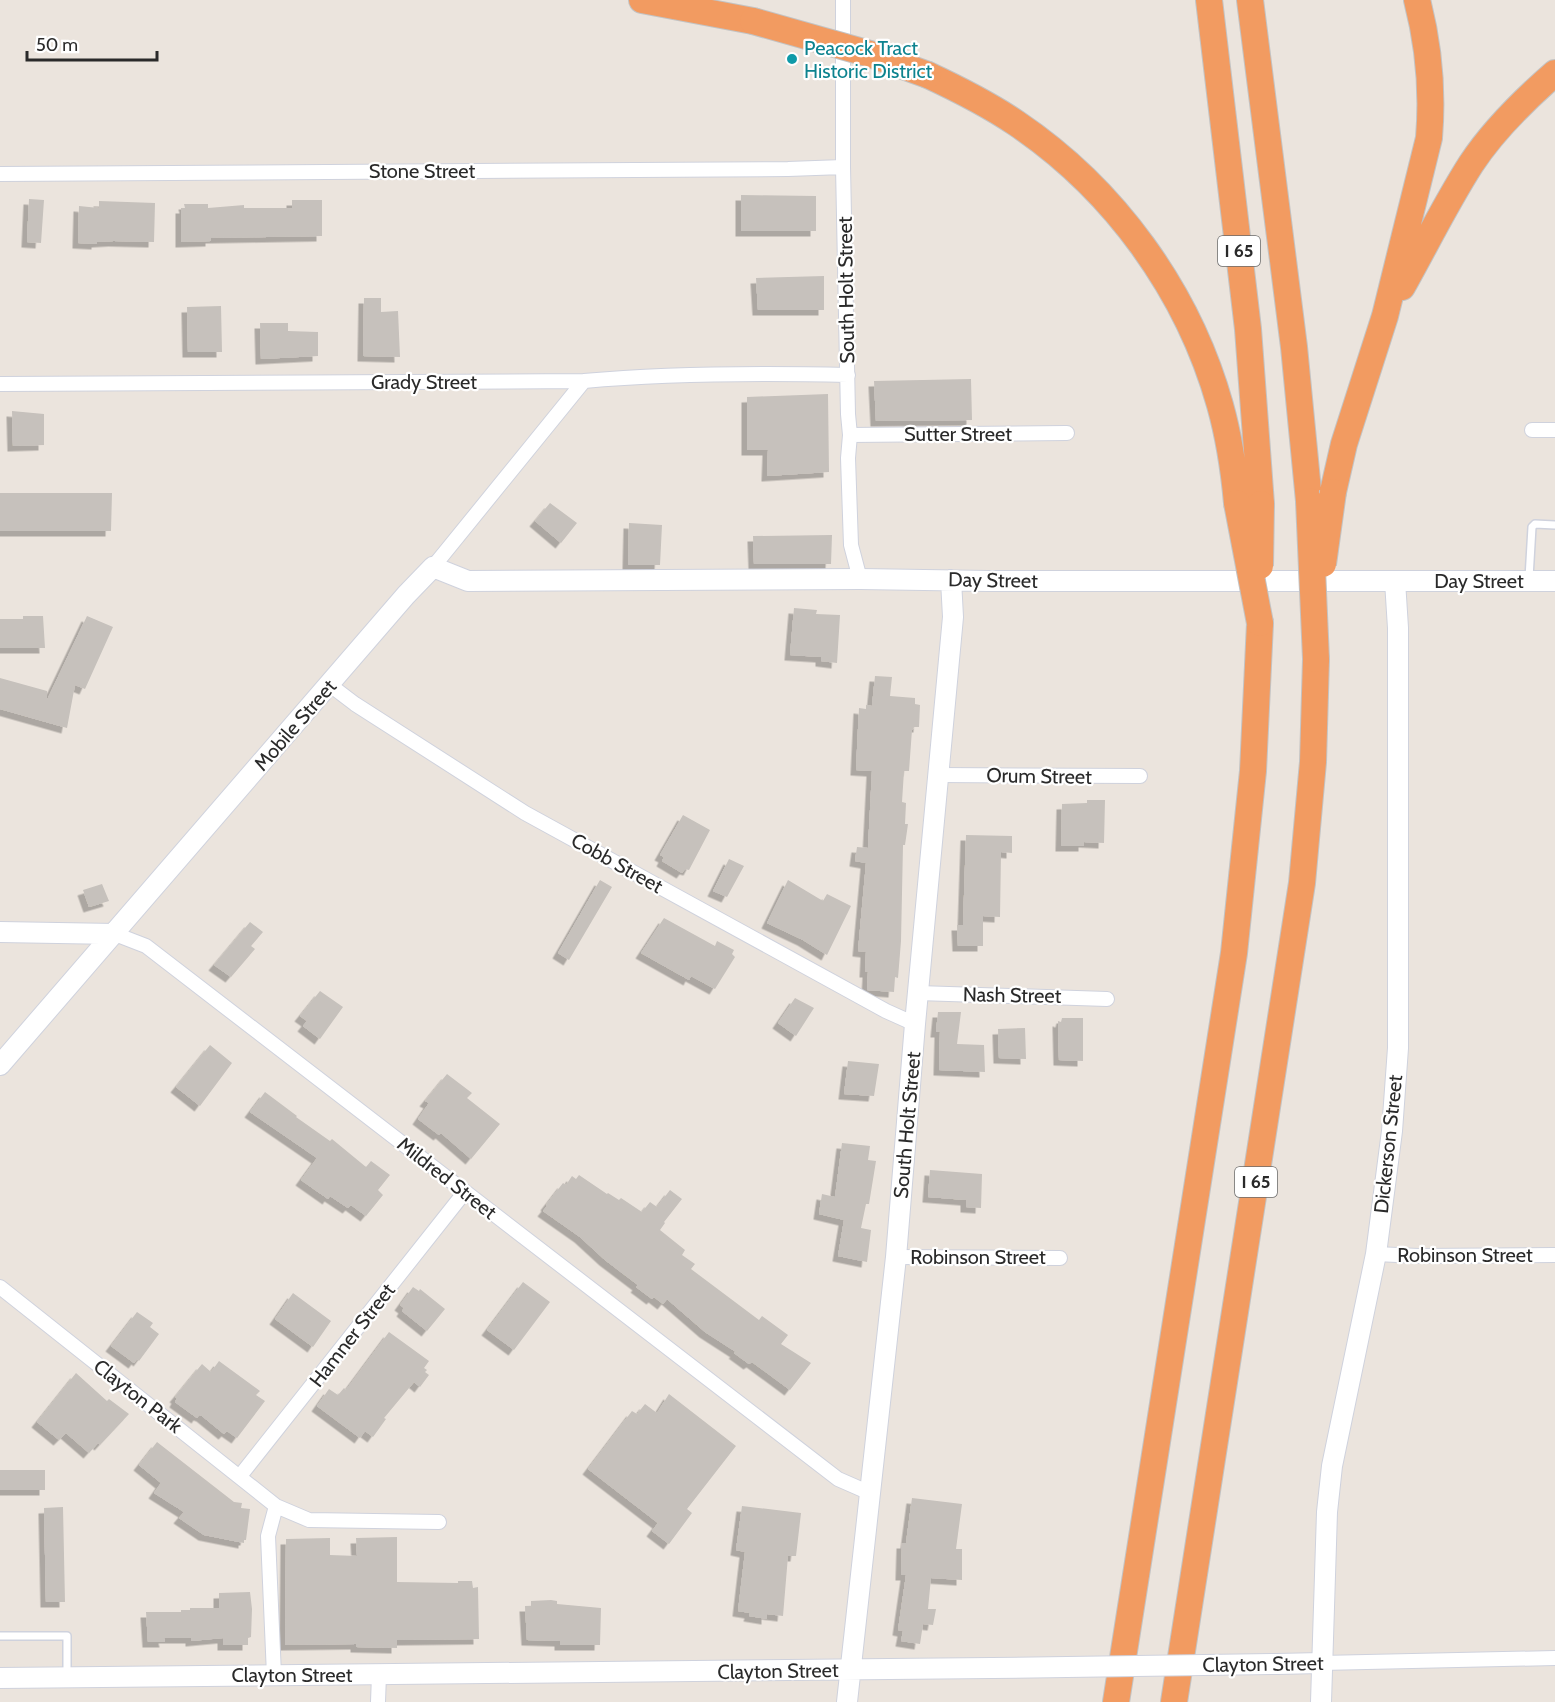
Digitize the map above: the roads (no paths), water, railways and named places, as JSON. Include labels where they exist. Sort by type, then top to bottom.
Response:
[{"type":"highway","points":[[642,0],[753,21],[870,54],[928,75],[990,107],[1042,142],[1090,184],[1140,241],[1185,315],[1211,374],[1249,504]]},
{"type":"highway","name":"I 65","points":[[1116,1699],[1234,953],[1252,782],[1259,662],[1260,623],[1249,504],[1248,329],[1209,0]]},
{"type":"highway","name":"I 65","points":[[1176,1698],[1302,883],[1313,762],[1317,659],[1309,501],[1294,346],[1251,0]]},
{"type":"highway","points":[[1315,621],[1333,492],[1344,444],[1385,316],[1429,138],[1431,72],[1427,40],[1417,0]]},
{"type":"highway","points":[[1385,316],[1472,163],[1497,129],[1527,96],[1555,73]]},
{"type":"street","name":"South Holt Street","points":[[843,0],[843,167],[850,435],[848,458],[851,545],[860,579]]},
{"type":"street","name":"Stone Street","points":[[0,174],[843,167]]},
{"type":"street","name":"Grady Street","points":[[0,384],[584,381],[627,377],[848,375]]},
{"type":"street","name":"Mobile Street","points":[[0,1065],[406,595],[433,567],[584,381]]},
{"type":"street","points":[[1532,430],[1555,430]]},
{"type":"street","name":"Sutter Street","points":[[850,435],[1067,433]]},
{"type":"street","name":"Day Street","points":[[433,567],[468,581],[860,579],[1555,581]]},
{"type":"street","name":"South Holt Street","points":[[847,1702],[896,1257],[953,617],[951,580]]},
{"type":"street","name":"Dickerson Street","points":[[1321,1702],[1327,1512],[1332,1466],[1376,1254],[1392,1131],[1398,1048],[1398,628],[1395,581]]},
{"type":"street","name":"Cobb Street","points":[[330,685],[355,704],[525,813],[886,1011],[915,1024]]},
{"type":"street","name":"Orum Street","points":[[939,775],[1140,776]]},
{"type":"street","name":"Mildred Street","points":[[0,932],[115,934],[146,946],[838,1479],[870,1493]]},
{"type":"street","name":"Nash Street","points":[[918,993],[1107,999]]},
{"type":"street","name":"Hamner Street","points":[[240,1476],[464,1193]]},
{"type":"street","name":"Robinson Street","points":[[1376,1254],[1418,1257],[1555,1255]]},
{"type":"street","name":"Robinson Street","points":[[896,1257],[1060,1258]]},
{"type":"street","name":"Clayton Park","points":[[0,1287],[276,1506],[309,1520],[439,1522]]},
{"type":"street","points":[[274,1676],[268,1536],[276,1506]]},
{"type":"street","name":"Clayton Street","points":[[0,1678],[851,1670],[1555,1658]]},
{"type":"street","points":[[378,1702],[379,1675]]},
{"type":"lane","points":[[1529,581],[1532,527],[1535,524],[1555,525]]},
{"type":"lane","points":[[0,1636],[67,1636],[67,1677]]},
{"type":"place","name":"Peacock Tract Historic District","points":[[792,59]]}]
